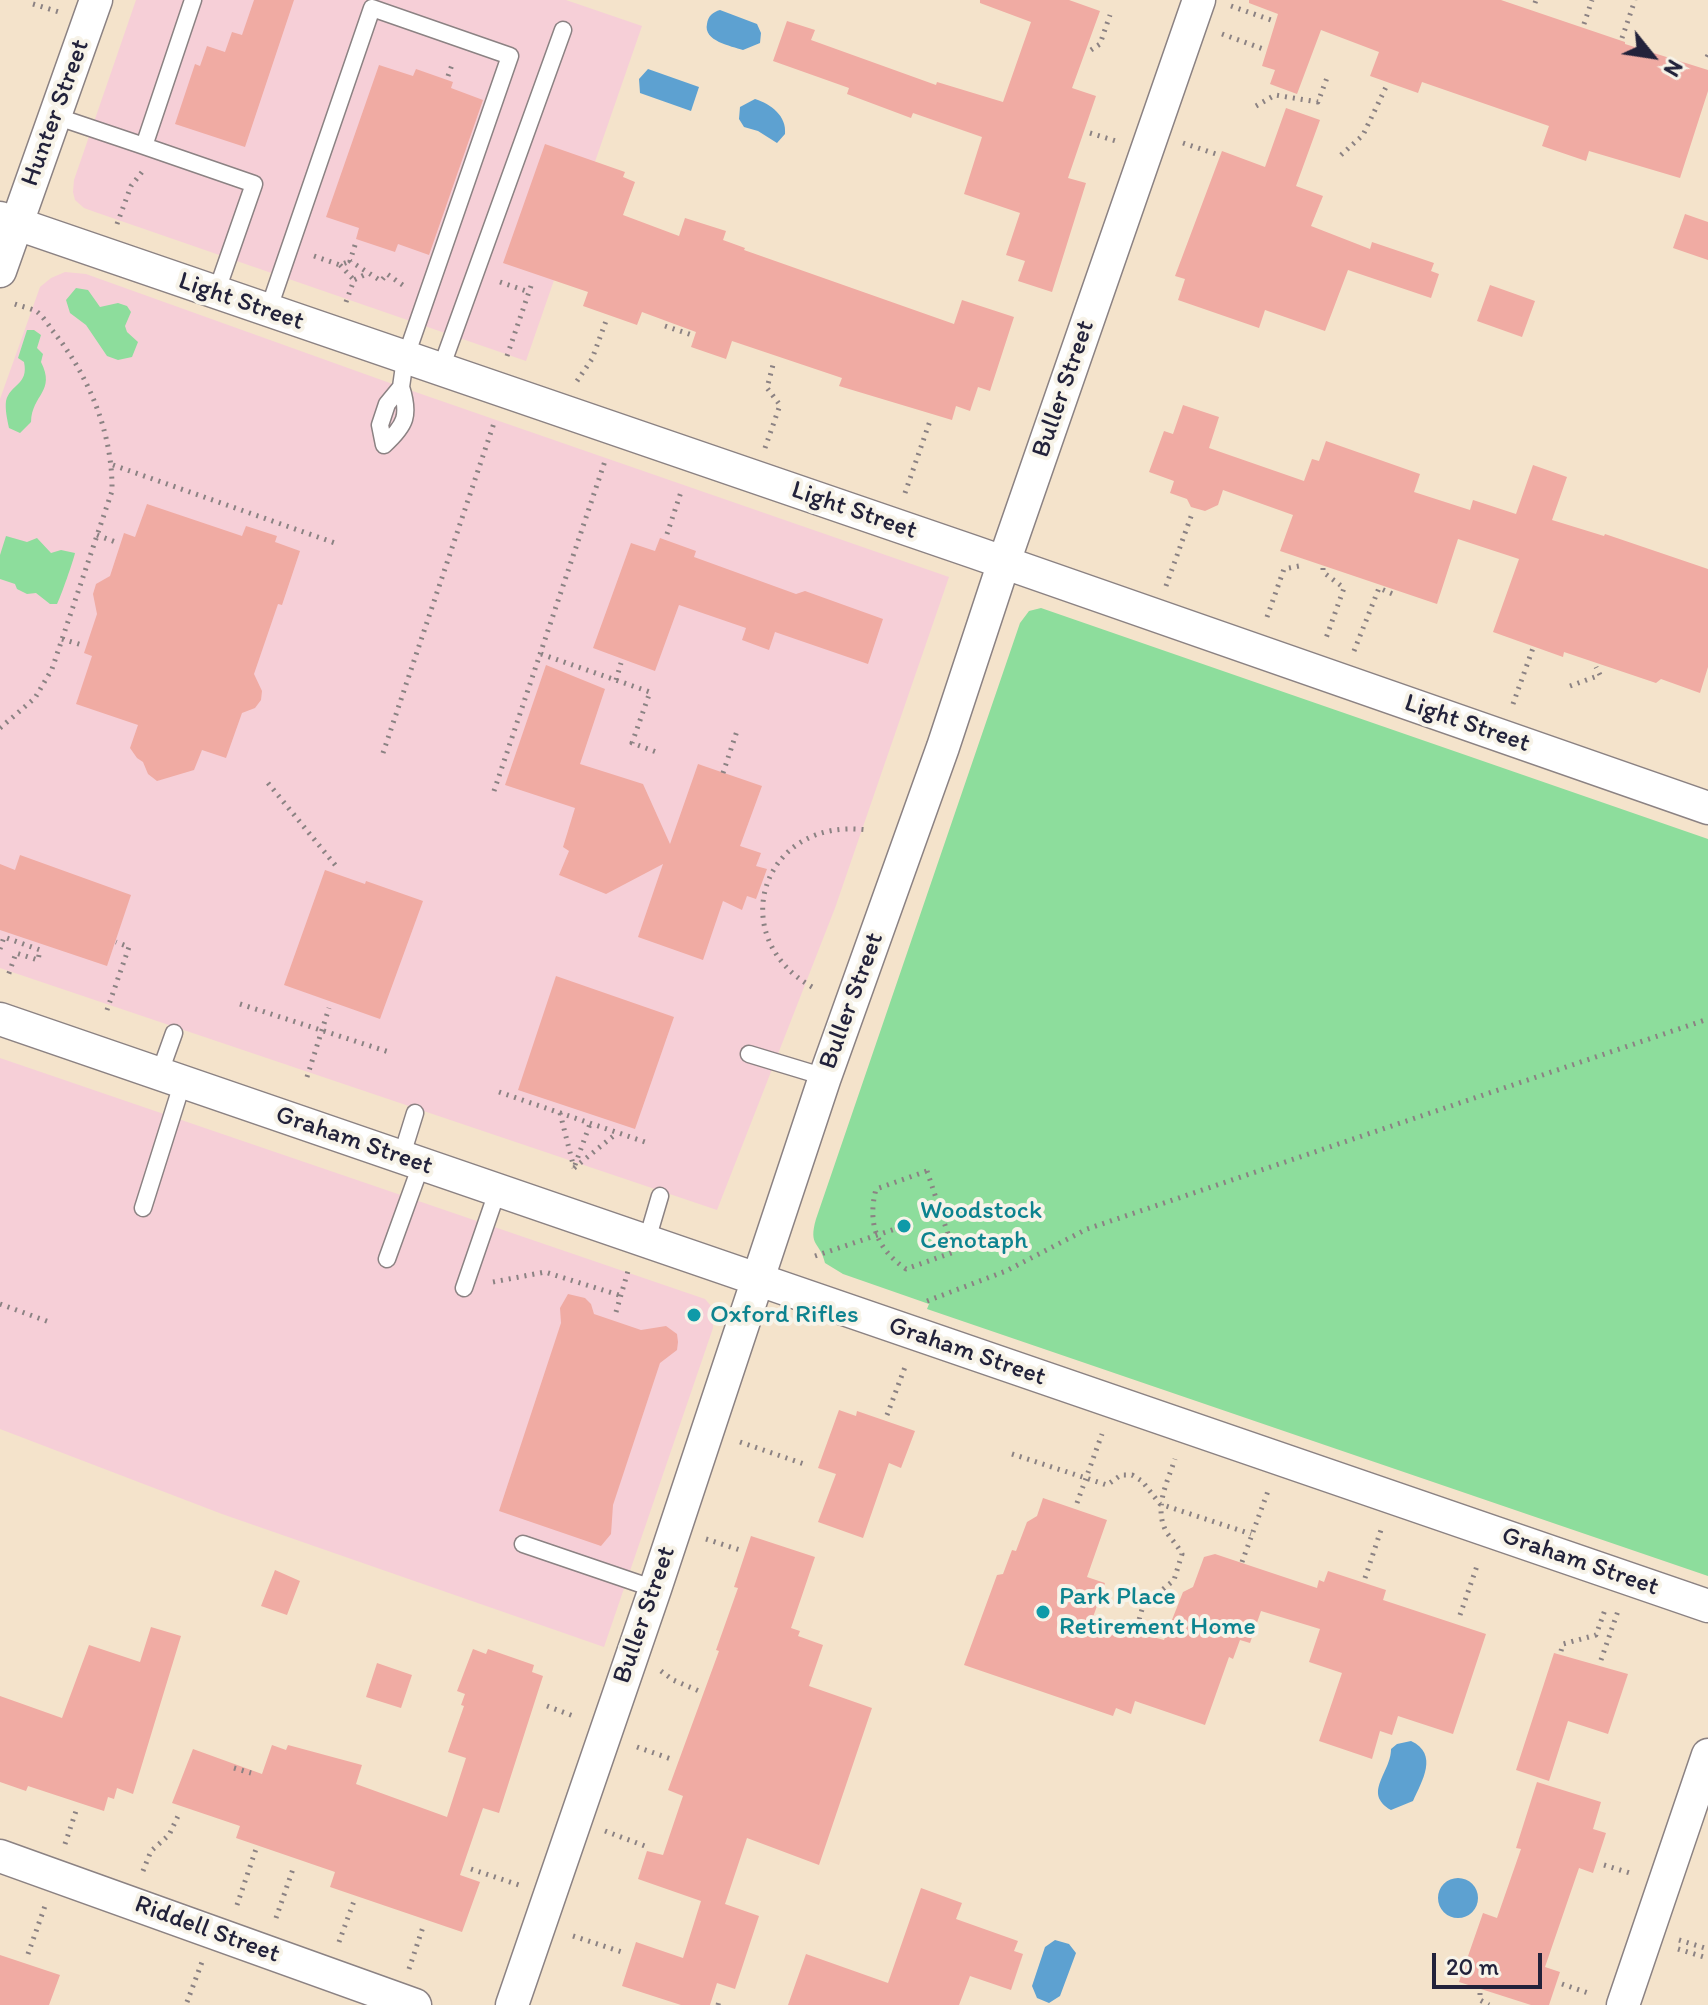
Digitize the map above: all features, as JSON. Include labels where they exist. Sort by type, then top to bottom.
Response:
[{"type":"street","name":"Hunter Street","points":[[0,271],[8,220],[55,116],[96,0]]},
{"type":"street","name":"Buller Street","points":[[512,2005],[655,1589],[825,1077],[937,762],[1199,0]]},
{"type":"street","name":"Light Street","points":[[8,220],[268,311],[403,373],[440,371],[1004,562],[1708,808]]},
{"type":"street","name":"Graham Street","points":[[0,1019],[1708,1606]]},
{"type":"street","points":[[1609,2000],[1708,1755]]},
{"type":"street","name":"Riddell Street","points":[[0,1856],[340,1992],[415,2005]]},
{"type":"lane","points":[[151,148],[193,0]]},
{"type":"lane","points":[[268,311],[372,8],[510,56],[425,300],[403,373]]},
{"type":"lane","points":[[440,371],[563,30]]},
{"type":"lane","points":[[55,116],[254,184],[216,293]]},
{"type":"lane","points":[[143,1208],[172,1076],[174,1033]]},
{"type":"lane","points":[[749,1054],[825,1077]]},
{"type":"lane","points":[[387,1259],[411,1161],[415,1113]]},
{"type":"lane","points":[[464,1288],[497,1192]]},
{"type":"lane","points":[[647,1240],[660,1196]]},
{"type":"lane","points":[[523,1544],[655,1589]]},
{"type":"path","points":[[1584,24],[1592,0]]},
{"type":"path","points":[[1622,38],[1635,0]]},
{"type":"path","points":[[33,4],[64,14]]},
{"type":"path","points":[[1231,6],[1274,21]]},
{"type":"path","points":[[1091,50],[1100,44],[1110,15]]},
{"type":"path","points":[[1221,34],[1266,50]]},
{"type":"path","points":[[1256,106],[1275,95],[1318,102],[1328,75]]},
{"type":"path","points":[[1341,155],[1363,135],[1386,87]]},
{"type":"path","points":[[1090,133],[1125,145]]},
{"type":"path","points":[[1183,143],[1216,154]]},
{"type":"path","points":[[117,225],[131,186],[151,148]]},
{"type":"path","points":[[350,261],[355,245]]},
{"type":"path","points":[[290,247],[340,265],[354,280]]},
{"type":"path","points":[[340,265],[350,261]]},
{"type":"path","points":[[350,261],[381,281],[387,274],[425,300]]},
{"type":"path","points":[[346,304],[354,280],[368,273]]},
{"type":"path","points":[[505,360],[531,286]]},
{"type":"path","points":[[0,299],[38,312],[58,338],[90,391],[113,465],[112,491],[52,669],[35,698],[0,728]]},
{"type":"path","points":[[575,384],[592,359],[606,321]]},
{"type":"path","points":[[665,326],[692,335]]},
{"type":"path","points":[[765,450],[780,405],[767,388],[774,361]]},
{"type":"path","points":[[383,753],[496,414]]},
{"type":"path","points":[[904,498],[931,418]]},
{"type":"path","points":[[494,791],[608,452]]},
{"type":"path","points":[[113,465],[335,543]]},
{"type":"path","points":[[667,534],[685,480]]},
{"type":"path","points":[[1164,590],[1193,511]]},
{"type":"path","points":[[97,535],[118,543]]},
{"type":"path","points":[[1265,625],[1284,569],[1299,566],[1301,562]]},
{"type":"path","points":[[1323,568],[1323,572],[1344,588],[1324,646]]},
{"type":"path","points":[[1353,656],[1379,588],[1395,595]]},
{"type":"path","points":[[62,639],[82,645]]},
{"type":"path","points":[[1511,711],[1533,648]]},
{"type":"path","points":[[541,654],[650,692],[632,743],[659,753]]},
{"type":"path","points":[[616,680],[621,663]]},
{"type":"path","points":[[1570,686],[1600,675],[1596,667]]},
{"type":"path","points":[[723,773],[738,728]]},
{"type":"path","points":[[268,783],[336,866]]},
{"type":"path","points":[[812,987],[788,969],[769,938],[761,903],[765,885],[780,859],[811,836],[839,829],[867,830]]},
{"type":"path","points":[[0,949],[4,937],[40,950],[38,960],[16,953],[8,976]]},
{"type":"path","points":[[107,1010],[129,947],[116,942]]},
{"type":"path","points":[[240,1004],[392,1053]]},
{"type":"path","points":[[307,1077],[329,1008]]},
{"type":"path","points":[[922,1304],[1006,1271],[1087,1229],[1708,1019]]},
{"type":"path","points":[[499,1092],[645,1142]]},
{"type":"path","points":[[560,1113],[574,1168]]},
{"type":"path","points":[[574,1168],[590,1124]]},
{"type":"path","points":[[574,1168],[618,1132]]},
{"type":"path","points":[[927,1171],[954,1252],[906,1269],[889,1257],[877,1234],[872,1214],[876,1189],[927,1171]]},
{"type":"path","points":[[815,1256],[904,1226]]},
{"type":"path","points":[[616,1312],[630,1267]]},
{"type":"path","points":[[464,1288],[545,1272],[622,1296]]},
{"type":"path","points":[[0,1304],[52,1323]]},
{"type":"path","points":[[887,1415],[906,1363]]},
{"type":"path","points":[[1077,1503],[1104,1430]]},
{"type":"path","points":[[735,1440],[804,1464]]},
{"type":"path","points":[[1012,1454],[1107,1485],[1121,1475],[1132,1475],[1149,1488],[1160,1504],[1251,1534]]},
{"type":"path","points":[[1137,1627],[1143,1606],[1174,1580],[1180,1565],[1182,1554],[1160,1516],[1160,1504],[1176,1454]]},
{"type":"path","points":[[1242,1562],[1270,1486]]},
{"type":"path","points":[[1365,1578],[1383,1526]]},
{"type":"path","points":[[702,1538],[743,1551]]},
{"type":"path","points":[[1460,1615],[1480,1558]]},
{"type":"path","points":[[1561,1651],[1563,1644],[1596,1635],[1608,1602]]},
{"type":"path","points":[[1601,1660],[1620,1606]]},
{"type":"path","points":[[657,1668],[673,1680],[699,1691]]},
{"type":"path","points":[[547,1706],[582,1719]]},
{"type":"path","points":[[631,1745],[674,1760]]},
{"type":"path","points":[[234,1768],[251,1773]]},
{"type":"path","points":[[63,1850],[76,1811]]},
{"type":"path","points":[[141,1878],[151,1851],[169,1835],[178,1816]]},
{"type":"path","points":[[603,1831],[645,1846]]},
{"type":"path","points":[[234,1912],[256,1849]]},
{"type":"path","points":[[1604,1865],[1635,1875]]},
{"type":"path","points":[[273,1926],[294,1866]]},
{"type":"path","points":[[471,1869],[525,1887]]},
{"type":"path","points":[[337,1948],[354,1901]]},
{"type":"path","points":[[28,1954],[47,1902]]},
{"type":"path","points":[[408,1974],[424,1924]]},
{"type":"path","points":[[566,1933],[625,1953]]},
{"type":"path","points":[[1676,1939],[1708,1949]]},
{"type":"path","points":[[1674,1947],[1704,1957]]},
{"type":"path","points":[[187,2002],[204,1958]]},
{"type":"path","points":[[1562,1984],[1609,2000]]},
{"type":"path","points":[[1480,1993],[1480,2000],[1489,2005]]},
{"type":"shaded area","points":[[136,0],[566,0],[642,26],[526,361],[95,212],[75,200],[74,180]]},
{"type":"shaded area","points":[[65,272],[86,274],[949,577],[835,908],[717,1210],[0,968],[0,399],[40,287]]},
{"type":"shaded area","points":[[0,1058],[705,1299],[712,1307],[713,1328],[604,1647],[222,1514],[0,1429]]},
{"type":"green space","points":[[76,288],[88,290],[100,307],[118,303],[127,306],[131,312],[125,326],[138,342],[132,357],[118,360],[107,356],[86,325],[70,313],[66,300]]},
{"type":"green space","points":[[27,330],[41,335],[37,348],[43,354],[41,362],[46,380],[31,422],[20,433],[9,428],[6,404],[8,395],[24,375],[24,362],[18,358]]},
{"type":"green space","points":[[6,536],[27,542],[37,538],[51,553],[61,550],[75,553],[57,604],[50,604],[36,593],[27,594],[17,589],[15,584],[0,579],[0,555]]},
{"type":"green space","points":[[1041,608],[1708,839],[1708,1576],[927,1309],[929,1304],[843,1274],[825,1263],[813,1235],[816,1219],[1020,623],[1029,611]]},
{"type":"water","points":[[720,10],[757,24],[761,33],[760,43],[743,50],[713,39],[707,30],[708,21]]},
{"type":"water","points":[[648,69],[699,87],[691,111],[640,93],[639,79]]},
{"type":"water","points":[[755,99],[781,116],[785,134],[777,143],[758,131],[744,127],[739,119],[740,107]]},
{"type":"water","points":[[1411,1741],[1424,1753],[1424,1777],[1413,1801],[1391,1810],[1379,1797],[1380,1782],[1391,1749],[1397,1744]]},
{"type":"water","points":[[1458,1878],[1472,1884],[1478,1898],[1472,1912],[1458,1918],[1444,1912],[1438,1898],[1444,1884]]},
{"type":"water","points":[[1055,1940],[1069,1944],[1076,1953],[1060,1996],[1049,2003],[1037,1998],[1032,1986],[1045,1947]]},
{"type":"building","points":[[254,0],[294,0],[245,147],[175,124],[195,64],[200,66],[207,46],[225,52],[232,32],[242,35]]},
{"type":"building","points":[[980,0],[1069,0],[1100,11],[1072,88],[1096,96],[1068,178],[1086,183],[1052,292],[1018,281],[1025,261],[1006,255],[1020,213],[964,194],[982,137],[913,113],[911,118],[847,94],[849,88],[773,61],[787,21],[815,30],[811,40],[936,85],[937,82],[1003,102],[1031,22],[980,3]]},
{"type":"building","points":[[1249,0],[1501,0],[1708,70],[1708,91],[1680,178],[1589,151],[1586,161],[1542,146],[1549,126],[1422,82],[1418,93],[1370,76],[1379,52],[1321,30],[1297,94],[1270,84],[1275,70],[1262,66],[1278,14],[1249,3]]},
{"type":"building","points":[[379,65],[413,76],[416,69],[453,82],[451,88],[483,100],[429,255],[398,244],[395,252],[356,239],[359,228],[326,217]]},
{"type":"building","points":[[1286,108],[1320,120],[1296,186],[1323,196],[1311,226],[1370,249],[1372,242],[1434,263],[1431,271],[1439,274],[1431,298],[1348,270],[1325,331],[1265,310],[1259,328],[1178,300],[1185,279],[1175,276],[1222,151],[1265,167]]},
{"type":"building","points":[[545,144],[625,172],[623,177],[635,182],[623,215],[679,236],[685,218],[726,231],[723,240],[744,250],[954,324],[962,300],[1014,317],[990,391],[978,387],[970,411],[956,406],[952,420],[839,386],[842,378],[732,341],[726,359],[691,347],[696,332],[642,312],[637,325],[583,306],[588,292],[503,263]]},
{"type":"building","points":[[1685,214],[1708,222],[1708,260],[1673,248]]},
{"type":"building","points":[[1490,285],[1535,301],[1522,337],[1477,321]]},
{"type":"building","points":[[1183,405],[1219,417],[1209,448],[1304,481],[1312,459],[1319,461],[1326,441],[1420,474],[1414,492],[1470,510],[1473,500],[1516,514],[1533,465],[1567,477],[1552,520],[1605,534],[1708,569],[1708,667],[1700,693],[1661,679],[1656,683],[1564,652],[1563,657],[1493,632],[1519,559],[1458,539],[1437,604],[1280,551],[1293,515],[1223,490],[1218,505],[1205,511],[1191,507],[1187,499],[1170,493],[1174,481],[1149,472],[1164,431],[1173,434]]},
{"type":"building","points":[[147,504],[242,536],[246,526],[277,536],[275,542],[300,551],[254,674],[262,691],[261,700],[255,708],[242,713],[226,758],[202,750],[194,770],[157,781],[148,774],[143,762],[130,748],[138,725],[76,704],[92,656],[84,653],[97,614],[93,594],[96,584],[110,576],[124,533],[135,537]]},
{"type":"building","points":[[660,538],[696,551],[694,557],[796,594],[805,591],[883,619],[868,664],[775,632],[769,650],[742,640],[746,628],[679,605],[655,671],[593,648],[631,543],[655,551]]},
{"type":"building","points":[[546,665],[605,689],[580,764],[643,784],[670,844],[698,764],[762,786],[740,846],[761,853],[756,866],[767,869],[756,899],[747,896],[742,910],[723,901],[703,960],[638,937],[663,864],[606,894],[559,875],[569,851],[563,847],[575,808],[505,785]]},
{"type":"building","points":[[20,855],[131,895],[107,966],[0,930],[0,864],[15,870]]},
{"type":"building","points":[[325,870],[423,901],[380,1019],[284,985]]},
{"type":"building","points":[[556,976],[674,1017],[635,1129],[518,1090]]},
{"type":"building","points":[[568,1294],[585,1298],[594,1314],[641,1330],[666,1326],[677,1334],[677,1350],[660,1363],[613,1505],[611,1534],[601,1546],[499,1511],[561,1323],[560,1308]]},
{"type":"building","points":[[839,1410],[856,1416],[857,1411],[915,1431],[901,1468],[889,1463],[863,1538],[818,1522],[836,1474],[818,1468]]},
{"type":"building","points":[[1043,1498],[1107,1520],[1087,1577],[1105,1583],[1092,1620],[1164,1640],[1183,1592],[1193,1587],[1204,1557],[1215,1554],[1317,1588],[1319,1580],[1324,1582],[1328,1571],[1386,1590],[1383,1600],[1486,1634],[1453,1734],[1398,1716],[1392,1735],[1380,1731],[1372,1759],[1319,1741],[1342,1673],[1309,1662],[1320,1629],[1261,1611],[1250,1643],[1240,1640],[1233,1659],[1229,1657],[1205,1725],[1135,1701],[1131,1714],[1116,1708],[1113,1716],[964,1665],[997,1575],[1003,1574],[1012,1550],[1016,1551],[1027,1522],[1037,1516]]},
{"type":"building","points":[[751,1536],[815,1557],[791,1628],[800,1631],[798,1636],[823,1645],[809,1686],[872,1708],[819,1865],[747,1838],[725,1904],[759,1916],[735,1989],[717,1983],[710,2005],[681,2005],[622,1986],[636,1942],[683,1958],[701,1901],[638,1879],[647,1851],[663,1855],[683,1796],[668,1790],[719,1651],[716,1650],[738,1588],[734,1587]]},
{"type":"building","points":[[275,1570],[300,1581],[287,1615],[261,1606]]},
{"type":"building","points":[[151,1627],[181,1636],[133,1794],[117,1788],[114,1799],[108,1797],[104,1811],[28,1786],[26,1791],[0,1782],[0,1696],[62,1718],[89,1645],[140,1662]]},
{"type":"building","points":[[473,1649],[486,1654],[488,1649],[534,1665],[532,1672],[543,1676],[499,1813],[483,1808],[460,1875],[480,1882],[462,1932],[330,1887],[335,1872],[236,1838],[240,1826],[172,1803],[193,1749],[262,1774],[272,1745],[286,1750],[288,1745],[362,1765],[356,1784],[447,1817],[466,1758],[448,1752],[464,1706],[461,1705],[465,1694],[457,1691]]},
{"type":"building","points":[[1554,1653],[1628,1674],[1608,1734],[1568,1721],[1549,1781],[1516,1770]]},
{"type":"building","points":[[377,1663],[412,1675],[401,1708],[366,1697]]},
{"type":"building","points":[[1537,1782],[1601,1802],[1593,1829],[1606,1833],[1593,1873],[1579,1868],[1545,1967],[1560,1972],[1549,2005],[1531,2005],[1459,1982],[1483,1913],[1497,1918],[1521,1849],[1516,1848]]},
{"type":"building","points":[[921,1888],[962,1903],[956,1919],[1018,1941],[1014,1951],[1023,1954],[1011,1990],[970,1976],[959,2005],[788,2005],[806,1954],[888,1983]]},
{"type":"building","points":[[0,1955],[60,1975],[49,2005],[0,2005]]},
{"type":"place","name":"Woodstock Cenotaph","points":[[904,1226]]},
{"type":"place","name":"Oxford Rifles","points":[[694,1315]]},
{"type":"place","name":"Park Place Retirement Home","points":[[1043,1612]]}]
